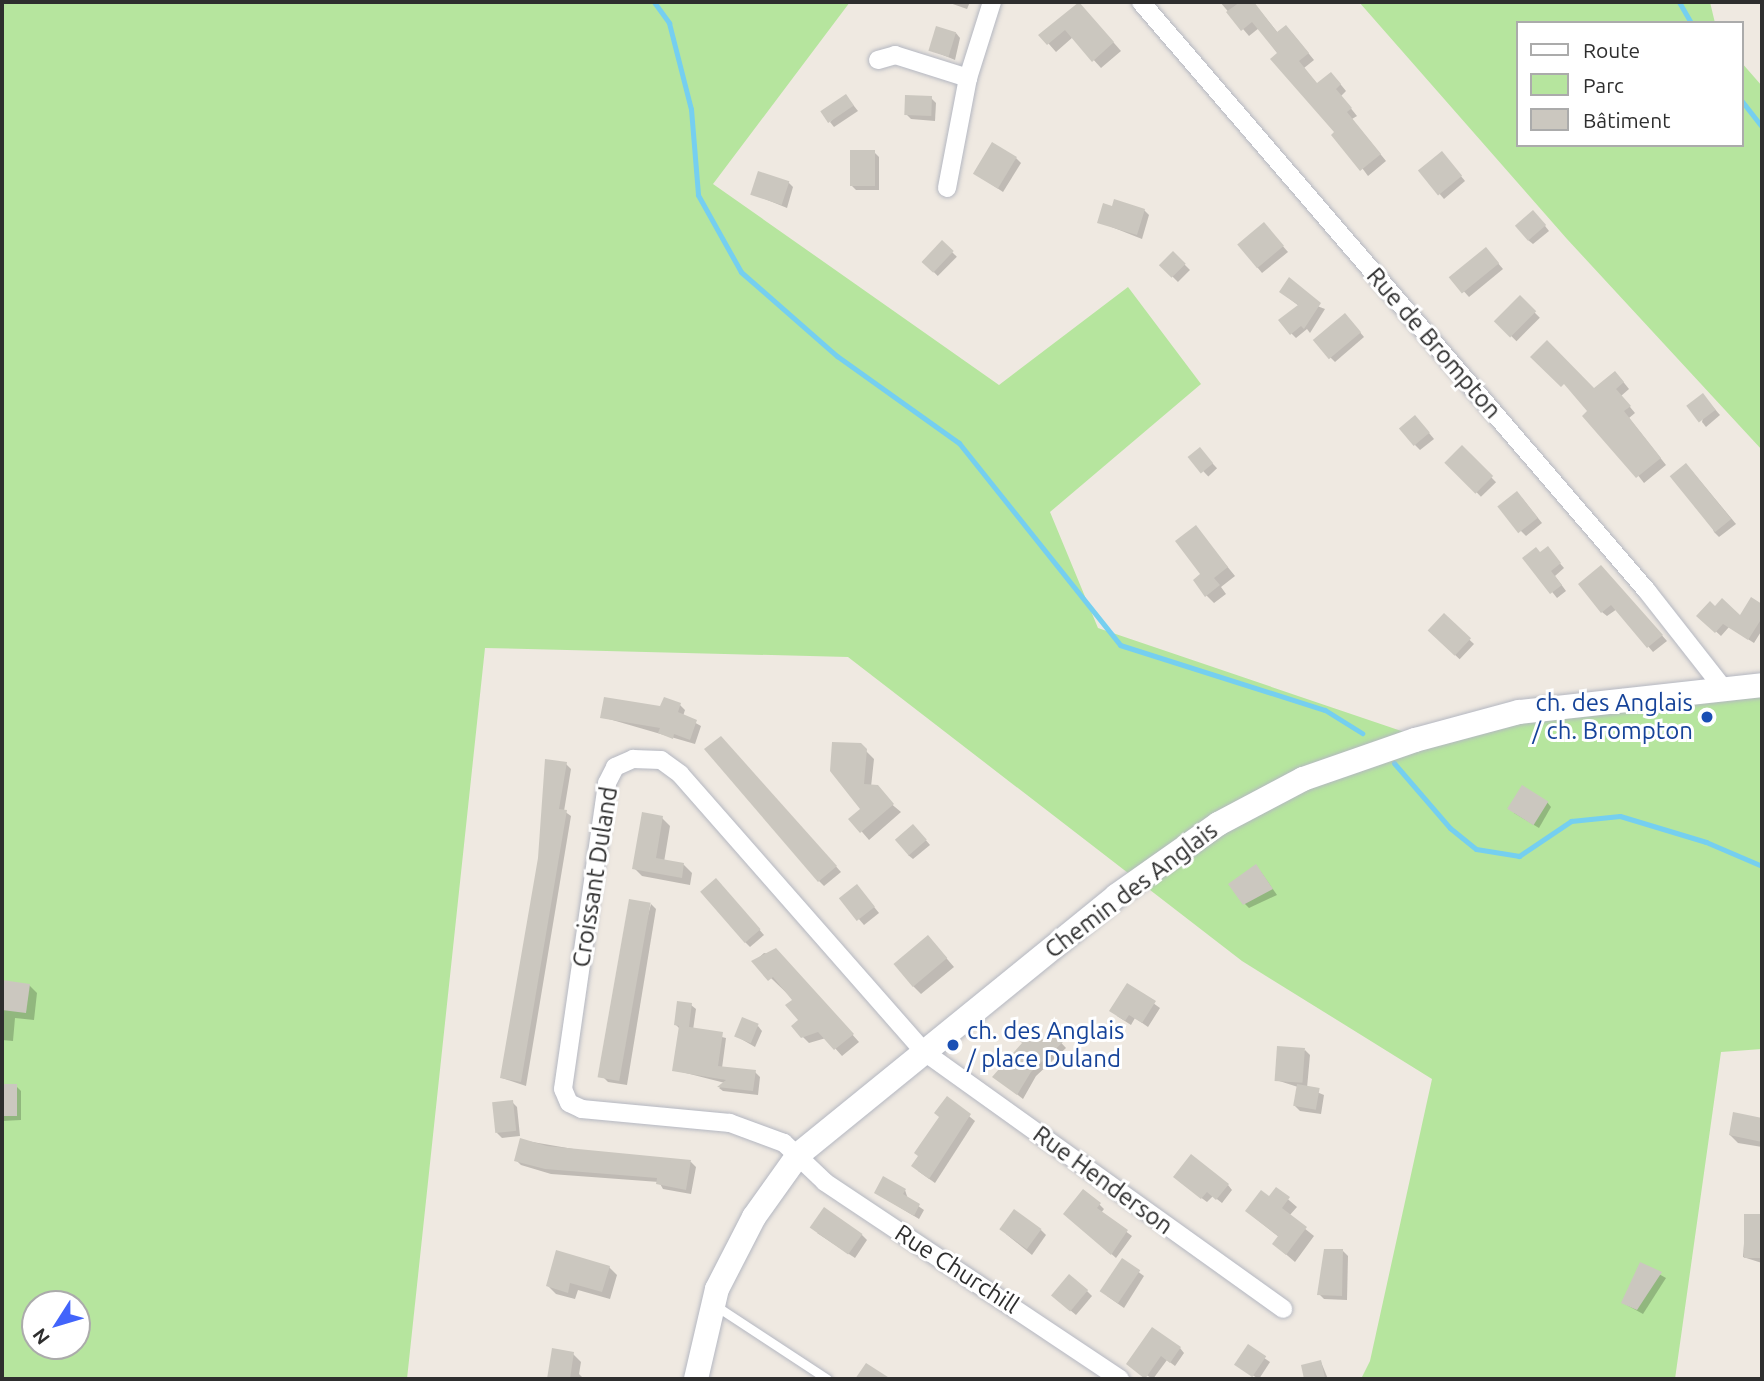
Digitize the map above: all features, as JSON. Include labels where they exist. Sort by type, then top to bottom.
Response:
[{"type":"street","points":[[947,188],[968,78],[992,2]]},
{"type":"street","name":"Rue de Brompton","points":[[1141,2],[1639,581],[1723,688]]},
{"type":"street","points":[[878,60],[895,55],[968,78]]},
{"type":"street","name":"Chemin des Anglais","points":[[696,1379],[712,1303],[754,1217],[799,1154],[923,1051],[1176,853],[1218,824],[1303,779],[1416,740],[1519,712],[1762,685]]},
{"type":"street","name":"Croissant Duland","points":[[799,1154],[784,1143],[730,1123],[582,1109],[569,1103],[563,1089],[607,783],[615,767],[633,759],[661,760],[680,774],[923,1051]]},
{"type":"street","name":"Rue Henderson","points":[[923,1051],[1283,1309]]},
{"type":"street","name":"Rue Churchill","points":[[799,1154],[825,1182],[1120,1379]]},
{"type":"lane","points":[[712,1303],[827,1379]]},
{"type":"green space","points":[[2,2],[850,2],[713,184],[999,385],[1128,287],[1201,384],[1050,512],[1098,628],[1422,738],[1707,695],[1762,691],[1762,1049],[1721,1052],[1675,1379],[1361,1379],[1370,1361],[1432,1079],[1242,961],[848,657],[485,648],[407,1379],[2,1379]]},
{"type":"green space","points":[[1359,2],[1710,2],[1715,21],[1516,21],[1516,147],[1743,147],[1743,64],[1762,86],[1762,450],[1567,239]]},
{"type":"building","points":[[1079,2],[1114,42],[1092,62],[1065,30],[1047,45],[1038,35]]},
{"type":"building","points":[[1240,2],[1254,2],[1277,32],[1286,25],[1309,53],[1299,61],[1317,83],[1331,72],[1341,84],[1336,89],[1352,108],[1347,112],[1381,154],[1360,171],[1331,135],[1334,132],[1270,59],[1277,53],[1252,22],[1241,31],[1226,12]]},
{"type":"building","points":[[936,26],[956,32],[948,57],[928,51]]},
{"type":"building","points":[[846,94],[854,106],[828,123],[820,111]]},
{"type":"building","points":[[905,95],[932,96],[931,116],[904,115]]},
{"type":"building","points":[[992,142],[1017,157],[998,189],[973,174]]},
{"type":"building","points":[[850,150],[875,150],[875,186],[850,186]]},
{"type":"building","points":[[1442,151],[1462,176],[1438,195],[1418,171]]},
{"type":"building","points":[[758,171],[789,181],[782,205],[750,195]]},
{"type":"building","points":[[1114,199],[1145,209],[1137,235],[1097,223],[1103,203],[1112,206]]},
{"type":"building","points":[[1533,210],[1546,225],[1528,241],[1515,226]]},
{"type":"building","points":[[1264,222],[1284,246],[1257,268],[1237,244]]},
{"type":"building","points":[[942,240],[954,251],[933,273],[922,262]]},
{"type":"building","points":[[1486,247],[1499,263],[1462,294],[1449,277]]},
{"type":"building","points":[[1173,251],[1186,264],[1172,278],[1159,265]]},
{"type":"building","points":[[1289,277],[1321,303],[1304,329],[1301,326],[1290,335],[1278,320],[1298,305],[1279,292]]},
{"type":"building","points":[[1520,295],[1536,311],[1510,337],[1494,321]]},
{"type":"building","points":[[1345,313],[1361,332],[1329,359],[1313,340]]},
{"type":"building","points":[[1547,340],[1594,388],[1615,371],[1624,382],[1616,389],[1631,406],[1624,411],[1661,458],[1636,478],[1582,416],[1587,411],[1564,384],[1561,387],[1530,357]]},
{"type":"building","points":[[1703,393],[1716,410],[1699,422],[1686,406]]},
{"type":"building","points":[[1415,415],[1430,433],[1414,446],[1399,428]]},
{"type":"building","points":[[1462,445],[1493,476],[1475,494],[1444,463]]},
{"type":"building","points":[[1200,447],[1213,463],[1201,473],[1188,457]]},
{"type":"building","points":[[1686,463],[1731,519],[1715,532],[1670,476]]},
{"type":"building","points":[[1517,491],[1538,518],[1518,533],[1497,506]]},
{"type":"building","points":[[1196,525],[1228,567],[1214,578],[1220,585],[1205,597],[1193,580],[1200,574],[1175,541]]},
{"type":"building","points":[[1548,546],[1561,563],[1551,571],[1562,585],[1550,594],[1522,558],[1536,547],[1540,552]]},
{"type":"building","points":[[1601,565],[1663,635],[1647,648],[1611,605],[1601,613],[1578,584]]},
{"type":"building","points":[[1751,597],[1762,604],[1762,618],[1748,640],[1723,624],[1715,633],[1696,616],[1710,601],[1715,606],[1722,598],[1740,615]]},
{"type":"building","points":[[1444,613],[1471,638],[1455,656],[1428,631]]},
{"type":"building","points":[[604,697],[660,706],[664,697],[681,703],[678,712],[697,720],[690,740],[674,734],[673,739],[658,733],[660,728],[600,718]]},
{"type":"building","points":[[721,736],[837,866],[818,882],[704,749]]},
{"type":"building","points":[[832,742],[861,743],[867,749],[864,784],[878,785],[894,804],[860,833],[848,819],[860,809],[830,771]]},
{"type":"building","points":[[545,759],[567,762],[559,809],[567,810],[521,1082],[500,1078],[538,858]]},
{"type":"building","points":[[1522,785],[1548,801],[1533,825],[1507,809]]},
{"type":"building","points":[[642,812],[663,816],[656,858],[684,863],[682,878],[632,869]]},
{"type":"building","points":[[913,824],[927,840],[909,856],[895,840]]},
{"type":"building","points":[[1256,864],[1273,889],[1243,905],[1228,884]]},
{"type":"building","points":[[716,878],[761,929],[745,943],[700,892]]},
{"type":"building","points":[[857,884],[875,907],[857,921],[839,898]]},
{"type":"building","points":[[629,899],[651,903],[619,1081],[598,1077]]},
{"type":"building","points":[[928,935],[947,958],[913,987],[894,964]]},
{"type":"building","points":[[776,948],[854,1034],[834,1050],[818,1032],[801,1038],[791,1026],[798,1020],[785,1005],[792,1000],[773,977],[768,981],[751,961]]},
{"type":"building","points":[[2,980],[30,984],[26,1013],[2,1010]]},
{"type":"building","points":[[1127,983],[1156,1001],[1142,1023],[1129,1015],[1125,1021],[1109,1011]]},
{"type":"building","points":[[677,1001],[692,1003],[689,1027],[723,1032],[718,1066],[756,1070],[753,1091],[717,1087],[726,1080],[672,1071],[679,1026],[674,1025]]},
{"type":"building","points":[[742,1017],[759,1024],[751,1043],[734,1036]]},
{"type":"building","points":[[1028,1024],[1043,1040],[1052,1031],[1063,1042],[1031,1072],[1017,1095],[992,1077],[1022,1043],[1015,1036]]},
{"type":"building","points":[[1277,1046],[1305,1048],[1302,1083],[1275,1081]]},
{"type":"building","points":[[2,1084],[17,1084],[17,1116],[2,1116]]},
{"type":"building","points":[[1297,1084],[1320,1088],[1316,1110],[1293,1106]]},
{"type":"building","points":[[947,1096],[971,1114],[929,1179],[911,1166],[918,1156],[914,1153],[939,1117],[934,1113]]},
{"type":"building","points":[[513,1100],[516,1131],[495,1133],[492,1102]]},
{"type":"building","points":[[1733,1112],[1762,1118],[1762,1142],[1729,1135]]},
{"type":"building","points":[[520,1138],[547,1146],[691,1160],[686,1190],[656,1184],[657,1178],[545,1169],[514,1161]]},
{"type":"building","points":[[1191,1154],[1229,1184],[1216,1200],[1207,1192],[1201,1199],[1173,1177]]},
{"type":"building","points":[[883,1176],[906,1189],[903,1194],[920,1204],[914,1216],[874,1193]]},
{"type":"building","points":[[1276,1187],[1290,1197],[1282,1208],[1307,1227],[1286,1255],[1272,1244],[1278,1236],[1245,1211],[1261,1190],[1269,1196]]},
{"type":"building","points":[[1083,1189],[1101,1203],[1097,1208],[1128,1230],[1111,1255],[1063,1214]]},
{"type":"building","points":[[824,1207],[863,1234],[848,1254],[810,1227]]},
{"type":"building","points":[[1014,1209],[1042,1229],[1027,1249],[999,1229]]},
{"type":"building","points":[[1744,1214],[1762,1214],[1762,1258],[1744,1258]]},
{"type":"building","points":[[1324,1249],[1343,1249],[1342,1296],[1317,1295]]},
{"type":"building","points":[[556,1250],[610,1266],[602,1292],[570,1283],[568,1293],[546,1286]]},
{"type":"building","points":[[1122,1258],[1140,1270],[1118,1303],[1100,1291]]},
{"type":"building","points":[[1640,1262],[1662,1272],[1637,1310],[1621,1303]]},
{"type":"building","points":[[1069,1274],[1088,1290],[1070,1312],[1051,1295]]},
{"type":"building","points":[[1152,1327],[1181,1347],[1170,1363],[1161,1356],[1145,1379],[1126,1364]]},
{"type":"building","points":[[1248,1344],[1266,1356],[1252,1377],[1234,1365]]},
{"type":"building","points":[[552,1348],[574,1352],[570,1379],[547,1379]]},
{"type":"building","points":[[1321,1360],[1325,1378],[1304,1379],[1301,1365]]},
{"type":"building","points":[[866,1363],[891,1379],[855,1379]]},
{"type":"waterway","points":[[654,2],[669,23],[691,109],[698,195],[741,272],[837,356],[959,443],[1120,645],[1325,710],[1362,733]]},
{"type":"waterway","points":[[1679,2],[1690,21]]},
{"type":"waterway","points":[[1743,103],[1762,127]]},
{"type":"waterway","points":[[1394,763],[1450,828],[1476,849],[1519,856],[1571,821],[1620,816],[1706,842],[1762,866]]},
{"type":"place","name":"ch. des Anglais / ch. Brompton","points":[[1707,717]]},
{"type":"place","name":"ch. des Anglais / place Duland","points":[[953,1045]]}]
